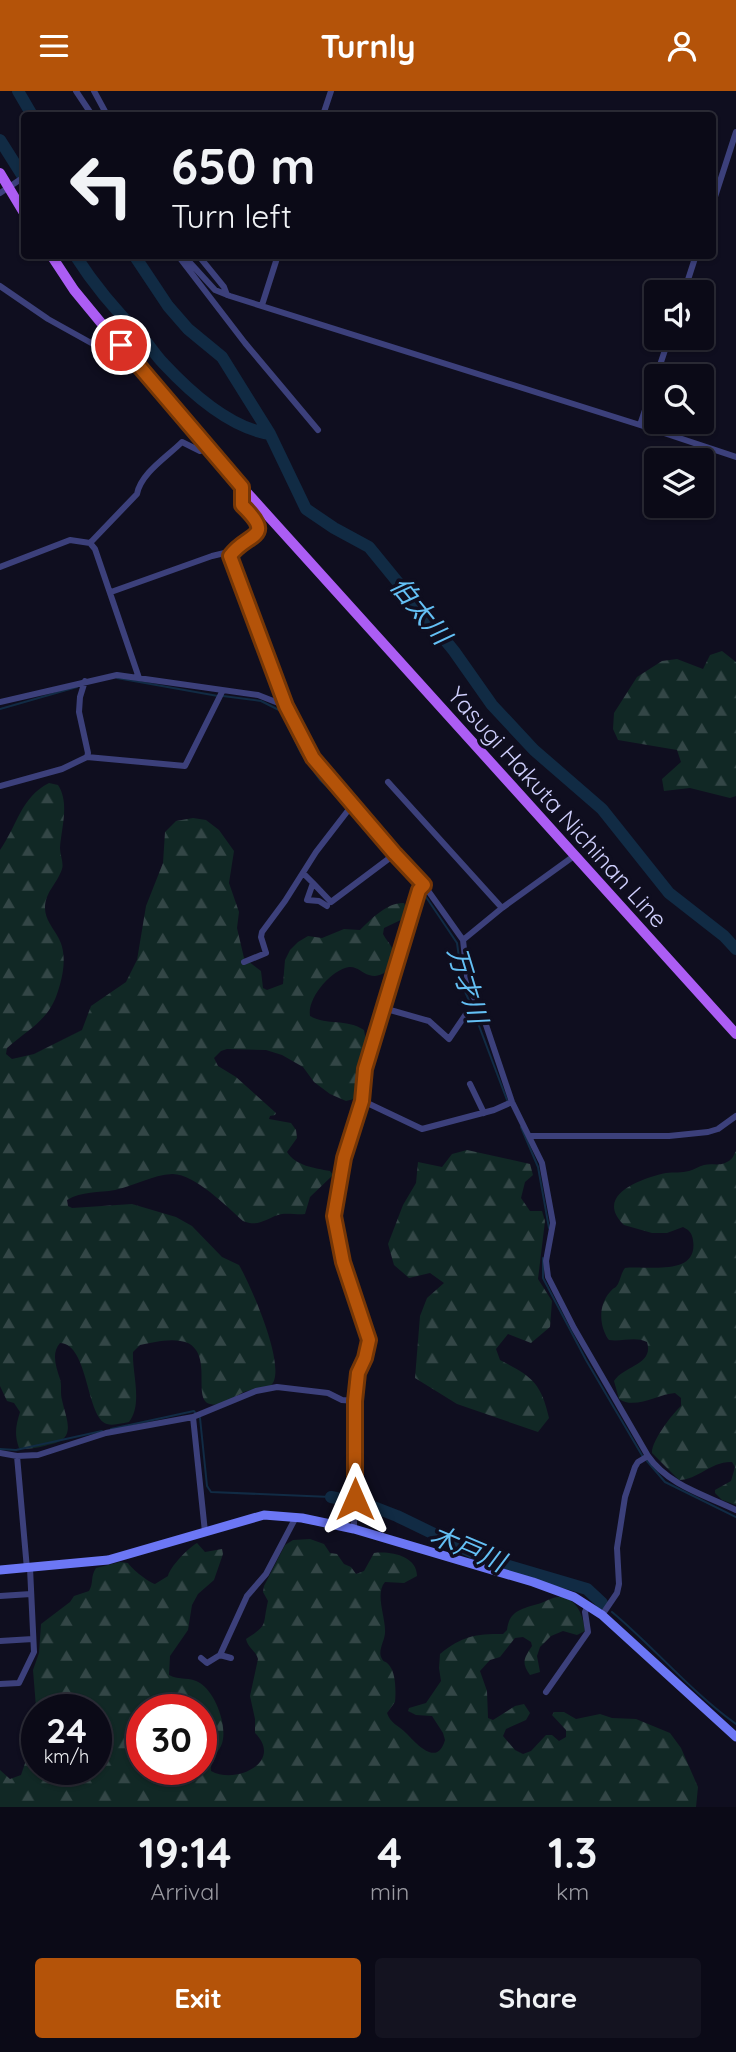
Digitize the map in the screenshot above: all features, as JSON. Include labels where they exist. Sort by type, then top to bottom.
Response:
[{"type":"main road","points":[[0,173],[21,209]]},
{"type":"main road","name":"Yasugi Hakuta Nichinan Line","points":[[54,259],[74,290],[242,487],[736,1034]]},
{"type":"main road","points":[[0,1570],[108,1560],[264,1515],[296,1517],[354,1529],[575,1597],[602,1615],[736,1737]]},
{"type":"street","points":[[76,91],[90,112]]},
{"type":"street","points":[[94,91],[105,112]]},
{"type":"street","points":[[324,112],[331,91]]},
{"type":"street","points":[[716,194],[736,132]]},
{"type":"street","points":[[184,259],[229,322],[318,430]]},
{"type":"street","points":[[185,259],[215,291],[736,457]]},
{"type":"street","points":[[201,259],[224,287],[227,295]]},
{"type":"street","points":[[262,305],[277,259]]},
{"type":"street","points":[[688,280],[695,259]]},
{"type":"street","points":[[0,286],[48,319],[102,349],[121,345]]},
{"type":"street","points":[[640,425],[665,350]]},
{"type":"street","points":[[90,543],[137,494],[138,486],[148,474],[182,442],[200,451],[208,447]]},
{"type":"street","points":[[111,592],[233,551],[255,536],[259,528],[257,519],[242,505],[242,487]]},
{"type":"street","points":[[0,567],[71,540],[90,543],[95,549],[111,592],[139,678]]},
{"type":"street","points":[[233,551],[230,556],[232,567],[286,706],[313,758],[351,808],[392,857],[422,887],[463,940],[473,1007],[512,1102],[542,1163],[553,1223],[546,1261],[548,1277],[574,1328],[648,1456],[665,1476],[736,1510]]},
{"type":"street","points":[[0,702],[84,685],[110,675],[139,678],[222,695],[258,695],[286,706]]},
{"type":"street","points":[[84,685],[79,712],[89,753],[87,757]]},
{"type":"street","points":[[0,786],[62,769],[87,757],[186,766],[222,695]]},
{"type":"street","points":[[388,782],[502,908]]},
{"type":"street","points":[[244,962],[266,953],[261,932],[316,852],[351,808]]},
{"type":"street","points":[[463,940],[574,856]]},
{"type":"street","points":[[303,873],[331,902],[392,857]]},
{"type":"street","points":[[313,883],[307,900],[319,901],[327,906]]},
{"type":"street","points":[[354,1529],[355,1401],[358,1373],[369,1340],[343,1262],[334,1216],[344,1158],[362,1101],[365,1069],[422,887]]},
{"type":"street","points":[[383,1008],[429,1021],[449,1039],[473,1007]]},
{"type":"street","points":[[470,1084],[484,1113]]},
{"type":"street","points":[[362,1101],[422,1129],[484,1113],[512,1102]]},
{"type":"street","points":[[530,1136],[669,1136],[708,1132],[718,1129],[736,1116]]},
{"type":"street","points":[[0,1453],[17,1456],[38,1455],[106,1433],[193,1417],[256,1391],[277,1387],[328,1393],[342,1400],[355,1401]]},
{"type":"street","points":[[193,1417],[205,1532]]},
{"type":"street","points":[[0,1684],[19,1683],[34,1652],[17,1456]]},
{"type":"street","points":[[602,1615],[617,1593],[619,1584],[617,1548],[625,1497],[635,1467],[648,1456]]},
{"type":"street","points":[[206,1664],[220,1655],[247,1596],[266,1574],[296,1517]]},
{"type":"street","points":[[0,1596],[31,1594]]},
{"type":"street","points":[[546,1692],[588,1632],[585,1612],[588,1605]]},
{"type":"street","points":[[0,1641],[33,1639]]},
{"type":"street","points":[[220,1655],[232,1658]]},
{"type":"green space","points":[[722,651],[736,662],[736,796],[730,798],[690,788],[664,791],[662,779],[681,762],[677,750],[618,740],[613,729],[614,713],[637,677],[662,661],[677,659],[703,669],[710,655]]},
{"type":"green space","points":[[49,783],[58,785],[64,800],[60,848],[62,867],[47,897],[45,908],[63,951],[63,973],[57,994],[48,1011],[7,1048],[6,1054],[12,1059],[34,1054],[82,1030],[91,1006],[126,982],[137,960],[146,906],[163,863],[165,832],[176,821],[193,818],[206,820],[219,830],[234,851],[229,883],[239,912],[237,928],[244,958],[261,971],[263,988],[267,990],[283,984],[285,960],[290,950],[308,936],[322,938],[344,929],[360,930],[380,912],[398,903],[404,903],[407,910],[405,918],[384,928],[383,934],[393,954],[385,973],[375,976],[352,967],[342,969],[328,979],[312,1001],[310,1016],[323,1021],[350,1024],[364,1030],[367,1046],[359,1092],[354,1099],[346,1101],[330,1094],[314,1082],[303,1067],[282,1055],[266,1050],[227,1049],[214,1058],[218,1066],[236,1077],[276,1113],[269,1119],[291,1123],[297,1138],[287,1152],[291,1157],[306,1166],[330,1171],[333,1175],[310,1197],[305,1214],[282,1214],[259,1223],[249,1223],[200,1185],[181,1175],[172,1174],[115,1190],[78,1195],[67,1200],[68,1206],[72,1208],[132,1204],[176,1217],[192,1226],[222,1257],[239,1265],[272,1346],[275,1377],[270,1386],[244,1392],[219,1404],[210,1404],[202,1394],[199,1357],[188,1343],[177,1340],[140,1345],[133,1352],[136,1397],[133,1415],[129,1422],[109,1425],[100,1419],[95,1409],[77,1355],[60,1343],[55,1360],[61,1381],[67,1432],[60,1441],[23,1449],[19,1448],[16,1434],[20,1412],[14,1403],[7,1401],[0,1386],[0,850],[26,804]]},
{"type":"green space","points":[[467,1150],[530,1164],[533,1175],[525,1182],[521,1198],[530,1211],[542,1211],[545,1221],[538,1279],[552,1301],[550,1327],[531,1343],[508,1334],[496,1349],[500,1360],[527,1376],[538,1388],[549,1418],[538,1432],[457,1404],[415,1378],[420,1316],[427,1298],[444,1283],[430,1273],[409,1278],[394,1265],[388,1244],[403,1205],[416,1183],[418,1162],[442,1167],[452,1154]]},
{"type":"green space","points":[[736,1151],[736,1505],[722,1500],[715,1493],[715,1490],[731,1481],[735,1467],[732,1462],[718,1464],[692,1477],[679,1480],[652,1453],[658,1435],[681,1406],[681,1398],[675,1393],[632,1403],[619,1399],[614,1381],[643,1360],[648,1350],[647,1342],[638,1339],[609,1340],[603,1329],[601,1316],[606,1297],[618,1284],[625,1268],[680,1265],[688,1260],[693,1252],[692,1235],[683,1227],[667,1233],[652,1233],[624,1225],[616,1214],[614,1205],[617,1197],[634,1184],[656,1175],[686,1172],[707,1164],[725,1163]]},
{"type":"green space","points":[[310,1539],[324,1544],[330,1553],[337,1554],[356,1574],[364,1571],[374,1553],[395,1554],[413,1564],[417,1576],[404,1583],[385,1582],[382,1587],[385,1633],[380,1654],[391,1668],[395,1683],[395,1702],[387,1713],[389,1717],[421,1747],[432,1753],[441,1748],[445,1740],[443,1733],[432,1716],[416,1715],[408,1711],[409,1708],[426,1703],[441,1681],[440,1654],[469,1637],[503,1634],[510,1619],[521,1609],[558,1597],[571,1601],[581,1614],[585,1631],[577,1635],[563,1631],[551,1636],[540,1647],[537,1656],[540,1672],[530,1675],[525,1667],[527,1654],[532,1646],[531,1642],[523,1637],[515,1638],[500,1657],[490,1660],[480,1671],[487,1691],[488,1718],[493,1720],[515,1706],[524,1704],[530,1713],[526,1720],[506,1729],[503,1736],[515,1750],[523,1754],[531,1751],[546,1735],[552,1735],[559,1741],[566,1737],[566,1730],[552,1715],[554,1712],[564,1712],[576,1719],[600,1714],[612,1718],[636,1719],[670,1733],[681,1748],[698,1787],[696,1807],[0,1807],[0,1770],[10,1779],[21,1775],[21,1785],[112,1785],[112,1694],[35,1694],[33,1670],[39,1653],[41,1624],[74,1596],[89,1591],[96,1568],[120,1562],[128,1563],[140,1575],[155,1584],[168,1576],[180,1558],[197,1543],[205,1552],[222,1549],[223,1554],[214,1580],[198,1594],[192,1605],[188,1630],[170,1656],[169,1675],[200,1683],[210,1694],[126,1694],[126,1785],[217,1785],[217,1773],[233,1775],[253,1768],[264,1753],[255,1733],[250,1696],[258,1659],[246,1639],[263,1624],[268,1601],[263,1592],[264,1586],[285,1545],[293,1540]]},
{"type":"green space","points":[[217,1705],[223,1730],[221,1746],[217,1753]]},
{"type":"waterway","name":"伯太川","points":[[18,91],[30,112]]},
{"type":"waterway","points":[[0,140],[21,173]]},
{"type":"waterway","points":[[78,259],[113,307],[187,387],[212,408],[240,425],[270,434]]},
{"type":"waterway","name":"伯太川","points":[[137,259],[168,306],[188,329],[222,357],[270,434],[306,509],[369,547],[454,651],[492,705],[534,750],[602,809],[669,893],[724,936],[736,949]]},
{"type":"waterway","name":"万才川","points":[[117,678],[218,696]]},
{"type":"waterway","name":"万才川","points":[[0,709],[77,687]]},
{"type":"waterway","name":"万才川","points":[[223,696],[261,701],[281,711],[301,753],[320,780],[346,804],[390,856]]},
{"type":"waterway","name":"万才川","points":[[394,860],[418,886]]},
{"type":"waterway","name":"万才川","points":[[422,891],[457,943],[463,987],[471,1005]]},
{"type":"waterway","name":"万才川","points":[[473,1010],[507,1100]]},
{"type":"waterway","name":"万才川","points":[[521,1127],[538,1167],[549,1228]]},
{"type":"waterway","name":"万才川","points":[[543,1258],[543,1278],[586,1360],[643,1457]]},
{"type":"waterway","points":[[111,1429],[194,1411],[196,1414]]},
{"type":"waterway","points":[[200,1418],[207,1486],[211,1492],[331,1497]]},
{"type":"waterway","points":[[0,1449],[16,1450],[102,1431]]},
{"type":"waterway","name":"万才川","points":[[647,1461],[665,1482],[736,1517]]},
{"type":"waterway","name":"木戸川","points":[[331,1497],[366,1504],[397,1516],[488,1560],[587,1589],[602,1603]]},
{"type":"waterway","name":"木戸川","points":[[612,1612],[703,1698],[736,1724]]},
{"type":"route","points":[[121,345],[242,487],[242,505],[257,519],[259,528],[255,536],[233,551],[230,556],[232,567],[286,706],[313,758],[424,885],[419,890],[365,1069],[362,1101],[344,1158],[334,1216],[343,1262],[369,1340],[358,1373],[355,1401],[355,1499]]}]
